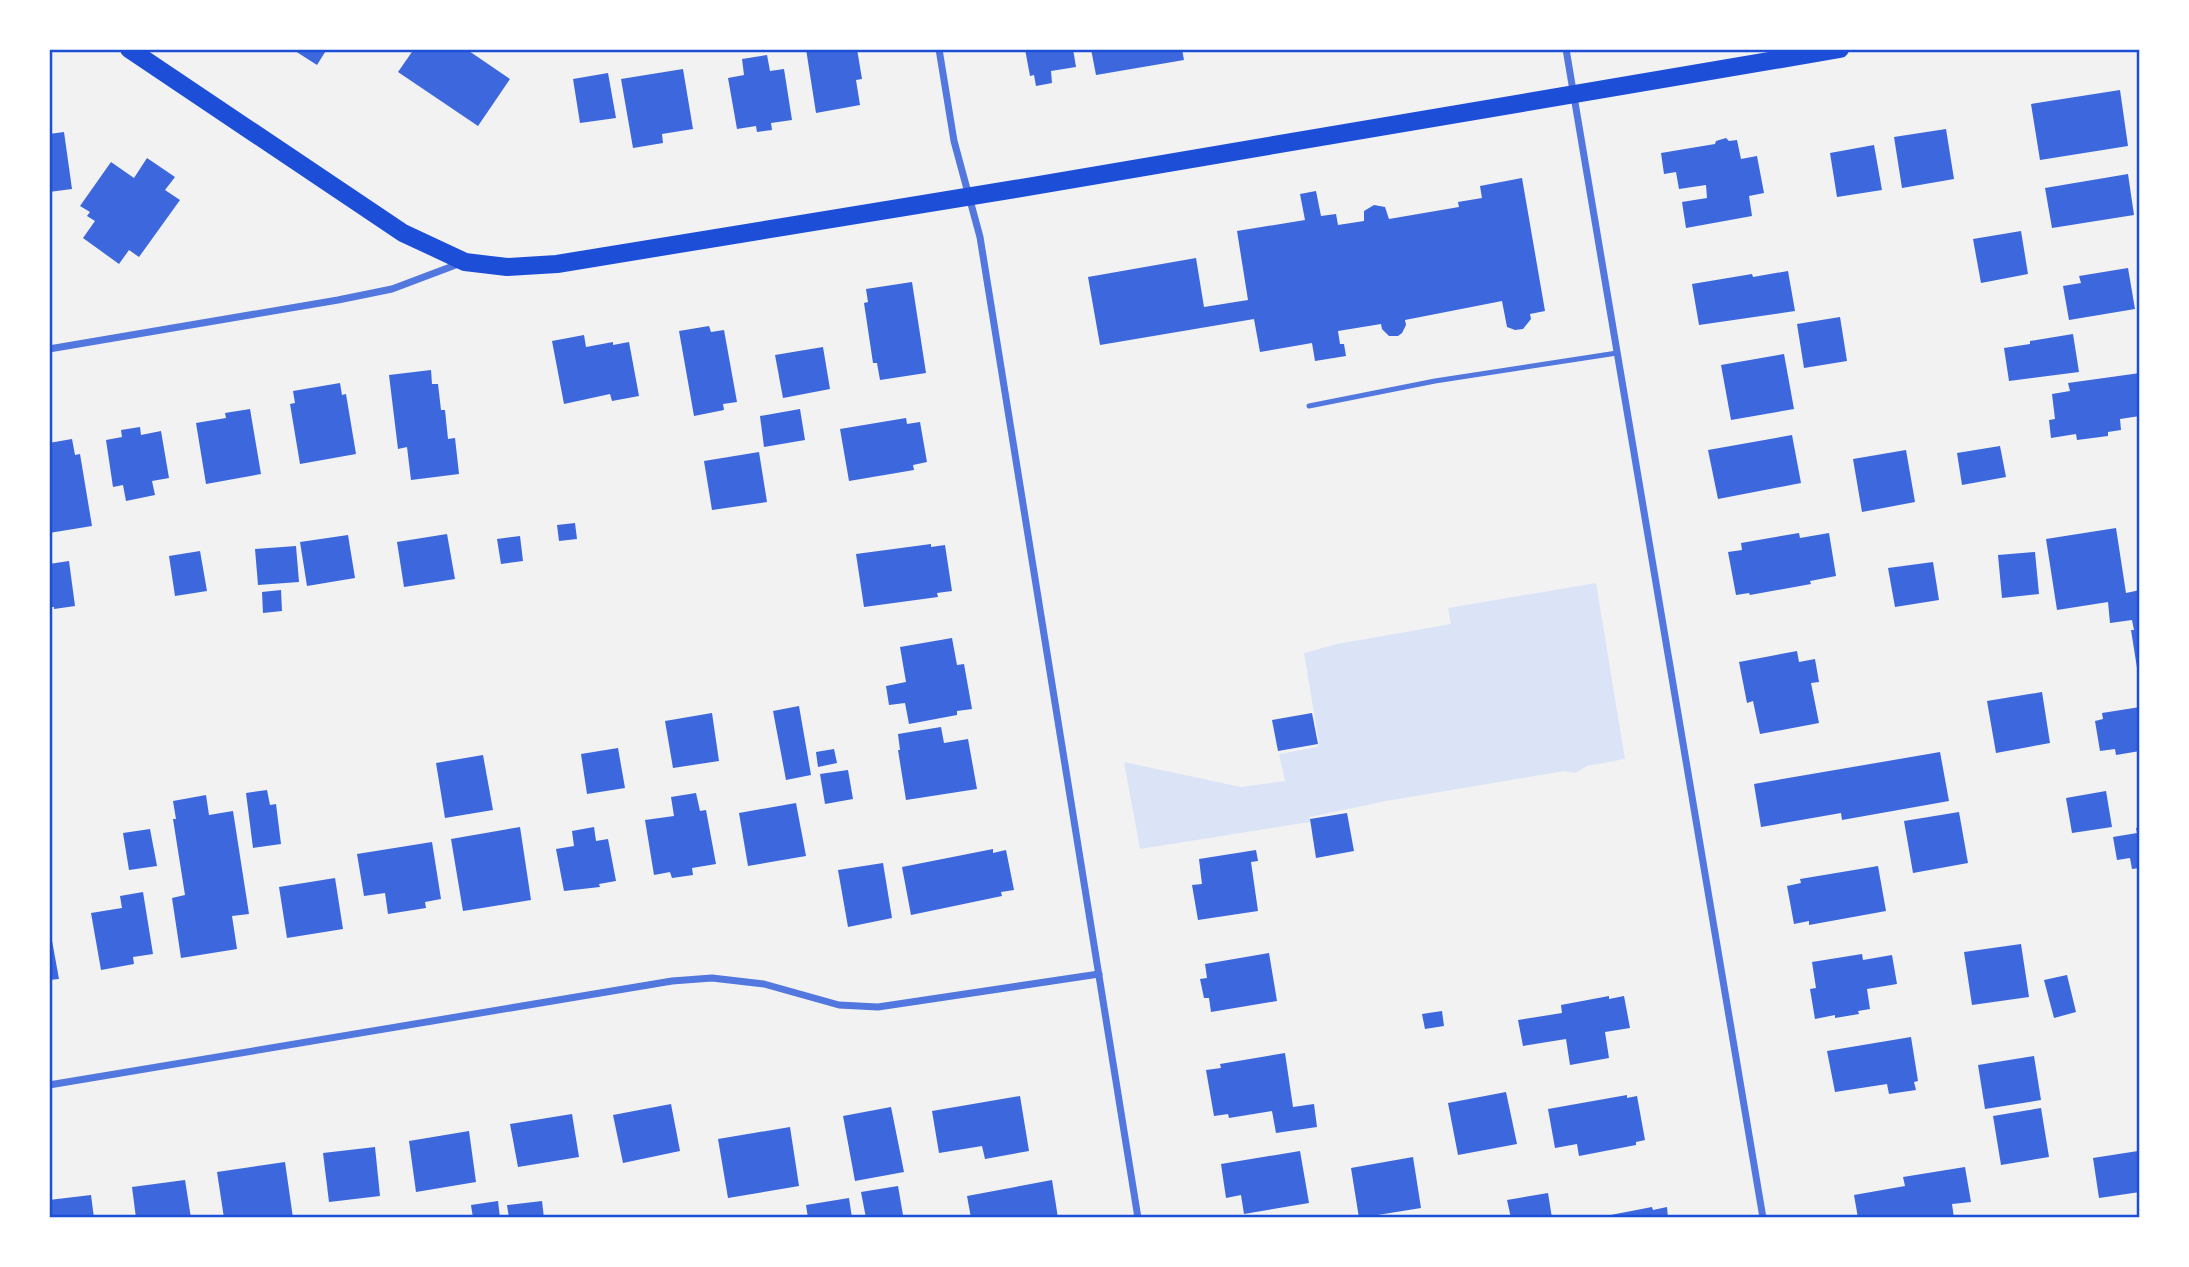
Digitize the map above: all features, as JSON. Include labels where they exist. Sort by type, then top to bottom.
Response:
[{"type":"main road","points":[[129,49],[403,233],[465,262],[507,267],[557,264],[970,197],[1840,49]]},
{"type":"street","points":[[939,49],[954,141],[980,237],[1138,1218]]},
{"type":"street","points":[[1566,49],[1763,1218]]},
{"type":"street","points":[[49,349],[392,289],[465,262]]},
{"type":"street","points":[[49,1085],[672,981],[712,978],[764,984],[839,1005],[878,1007],[1098,974]]},
{"type":"lane","points":[[1309,406],[1435,381],[1617,353]]},
{"type":"shaded area","points":[[1596,583],[1625,759],[1587,766],[1575,773],[1565,771],[1386,801],[1310,817],[1310,822],[1140,849],[1124,762],[1241,787],[1285,781],[1279,754],[1317,747],[1319,743],[1304,653],[1337,644],[1451,624],[1448,608]]},
{"type":"building","points":[[292,49],[327,49],[317,65]]},
{"type":"building","points":[[414,49],[466,49],[510,79],[478,126],[398,72]]},
{"type":"building","points":[[806,49],[857,49],[862,79],[856,80],[860,105],[816,113]]},
{"type":"building","points":[[1025,49],[1073,49],[1076,67],[1051,71],[1052,83],[1036,86],[1034,75],[1030,76]]},
{"type":"building","points":[[1091,49],[1182,49],[1184,60],[1096,75]]},
{"type":"building","points":[[767,55],[770,71],[784,69],[792,120],[771,123],[772,130],[757,132],[756,126],[737,129],[728,78],[744,75],[742,59]]},
{"type":"building","points":[[683,69],[693,129],[662,134],[663,143],[633,148],[621,79]]},
{"type":"building","points":[[608,73],[616,118],[580,123],[573,79]]},
{"type":"building","points":[[2120,90],[2128,146],[2040,160],[2031,104]]},
{"type":"building","points":[[1946,129],[1954,179],[1902,188],[1894,137]]},
{"type":"building","points":[[64,132],[72,189],[49,192],[49,134]]},
{"type":"building","points":[[1726,138],[1729,141],[1737,140],[1741,159],[1757,156],[1764,193],[1749,196],[1752,216],[1686,228],[1682,202],[1707,198],[1706,185],[1679,189],[1676,172],[1664,174],[1661,153],[1715,144],[1716,141]]},
{"type":"building","points":[[1874,145],[1882,190],[1837,197],[1830,153]]},
{"type":"building","points":[[147,158],[175,177],[165,190],[180,200],[139,257],[129,250],[119,264],[83,238],[95,221],[87,216],[90,212],[80,206],[111,162],[134,178]]},
{"type":"building","points":[[2128,174],[2134,215],[2052,228],[2045,188]]},
{"type":"building","points":[[1522,178],[1545,311],[1530,314],[1531,319],[1523,329],[1507,327],[1502,301],[1405,320],[1406,325],[1398,336],[1389,336],[1381,324],[1338,331],[1346,356],[1315,361],[1312,343],[1260,352],[1254,319],[1100,345],[1088,277],[1196,258],[1204,307],[1248,300],[1237,231],[1305,220],[1300,194],[1316,191],[1321,216],[1336,214],[1338,225],[1364,221],[1364,211],[1374,205],[1385,207],[1389,219],[1459,207],[1458,202],[1482,198],[1480,186]]},
{"type":"building","points":[[2021,231],[2028,274],[1981,283],[1973,239]]},
{"type":"building","points":[[2128,268],[2135,309],[2069,320],[2063,286],[2081,283],[2079,276]]},
{"type":"building","points":[[1788,271],[1795,311],[1699,325],[1692,284]]},
{"type":"building","points":[[912,282],[926,373],[880,380],[877,363],[873,363],[864,303],[868,302],[866,289]]},
{"type":"building","points":[[1840,317],[1847,361],[1804,368],[1797,324]]},
{"type":"building","points":[[709,326],[711,332],[724,330],[737,402],[723,404],[724,410],[694,416],[679,331]]},
{"type":"building","points":[[2073,334],[2079,372],[2009,381],[2004,348]]},
{"type":"building","points":[[584,335],[586,347],[629,342],[639,396],[612,401],[610,394],[564,404],[552,341]]},
{"type":"building","points":[[823,347],[830,389],[783,398],[775,355]]},
{"type":"building","points":[[1784,354],[1794,409],[1731,420],[1721,365]]},
{"type":"building","points":[[431,370],[432,384],[438,384],[441,410],[445,410],[448,439],[455,438],[459,474],[411,480],[407,447],[398,449],[389,375]]},
{"type":"building","points":[[2140,373],[2140,416],[2120,419],[2121,430],[2108,432],[2108,436],[2077,440],[2076,434],[2051,438],[2049,420],[2055,419],[2052,394],[2070,391],[2068,383]]},
{"type":"building","points":[[340,383],[342,395],[346,394],[356,454],[300,464],[290,404],[295,403],[293,391]]},
{"type":"building","points":[[250,409],[261,474],[206,484],[196,423],[226,418],[225,413]]},
{"type":"building","points":[[800,409],[805,440],[764,447],[760,416]]},
{"type":"building","points":[[906,418],[907,424],[920,422],[927,462],[913,465],[914,470],[849,481],[840,429]]},
{"type":"building","points":[[140,427],[141,435],[161,431],[169,478],[152,481],[155,495],[126,501],[123,485],[113,487],[106,440],[122,437],[121,430]]},
{"type":"building","points":[[1792,435],[1801,483],[1718,499],[1708,450]]},
{"type":"building","points":[[72,439],[75,455],[80,454],[92,526],[49,533],[49,443]]},
{"type":"building","points":[[2000,446],[2006,477],[1962,485],[1957,453]]},
{"type":"building","points":[[1906,450],[1915,502],[1862,512],[1853,459]]},
{"type":"building","points":[[759,452],[767,502],[712,510],[704,461]]},
{"type":"building","points":[[575,523],[577,539],[559,541],[557,525]]},
{"type":"building","points":[[2116,528],[2126,593],[2140,590],[2140,667],[2137,668],[2132,620],[2110,623],[2108,602],[2057,610],[2046,539]]},
{"type":"building","points":[[1799,533],[1800,538],[1829,533],[1836,576],[1810,581],[1811,584],[1736,595],[1728,552],[1742,550],[1741,543]]},
{"type":"building","points":[[447,534],[455,579],[404,587],[397,542]]},
{"type":"building","points":[[348,535],[355,578],[307,586],[300,542]]},
{"type":"building","points":[[520,536],[523,561],[501,564],[497,539]]},
{"type":"building","points":[[931,544],[931,547],[945,545],[952,591],[937,593],[938,597],[864,607],[856,554]]},
{"type":"building","points":[[296,546],[299,582],[258,585],[255,549]]},
{"type":"building","points":[[200,551],[207,591],[175,596],[169,556]]},
{"type":"building","points":[[2035,552],[2039,594],[2002,598],[1998,555]]},
{"type":"building","points":[[69,561],[75,606],[54,609],[49,607],[49,564]]},
{"type":"building","points":[[1933,562],[1939,600],[1895,607],[1888,568]]},
{"type":"building","points":[[281,590],[282,611],[263,613],[262,592]]},
{"type":"building","points":[[952,638],[957,665],[964,664],[972,709],[957,711],[957,715],[909,724],[905,703],[889,705],[886,686],[906,682],[900,647]]},
{"type":"building","points":[[1797,651],[1799,662],[1815,659],[1819,682],[1811,683],[1819,723],[1760,734],[1753,701],[1747,703],[1739,662]]},
{"type":"building","points":[[2042,692],[2050,743],[1996,753],[1987,701]]},
{"type":"building","points":[[799,706],[811,775],[786,780],[773,711]]},
{"type":"building","points":[[2140,707],[2140,751],[2116,755],[2115,749],[2100,751],[2095,721],[2103,719],[2102,713]]},
{"type":"building","points":[[712,713],[719,761],[673,768],[665,721]]},
{"type":"building","points":[[1312,713],[1318,744],[1278,751],[1272,720]]},
{"type":"building","points":[[941,727],[944,743],[968,739],[977,789],[906,800],[898,734]]},
{"type":"building","points":[[618,748],[625,788],[587,794],[581,754]]},
{"type":"building","points":[[834,749],[837,763],[818,767],[816,752]]},
{"type":"building","points":[[1940,752],[1949,801],[1842,820],[1841,813],[1761,827],[1754,784]]},
{"type":"building","points":[[483,755],[493,810],[445,818],[436,763]]},
{"type":"building","points":[[848,770],[853,799],[825,804],[820,774]]},
{"type":"building","points":[[267,790],[270,805],[276,804],[281,844],[253,848],[246,793]]},
{"type":"building","points":[[2106,791],[2112,827],[2072,833],[2066,798]]},
{"type":"building","points":[[696,793],[700,811],[706,810],[716,864],[692,868],[693,875],[672,878],[670,872],[654,875],[645,820],[674,816],[671,797]]},
{"type":"building","points":[[206,795],[209,815],[233,811],[249,914],[232,916],[237,949],[181,958],[172,898],[185,895],[173,819],[176,819],[173,801]]},
{"type":"building","points":[[796,803],[806,856],[748,866],[739,813]]},
{"type":"building","points":[[1959,812],[1968,863],[1913,873],[1904,821]]},
{"type":"building","points":[[1347,813],[1354,851],[1316,858],[1310,819]]},
{"type":"building","points":[[520,827],[531,900],[463,911],[451,839]]},
{"type":"building","points":[[594,827],[596,841],[608,839],[616,881],[599,884],[600,887],[564,891],[556,849],[574,846],[572,831]]},
{"type":"building","points":[[2140,827],[2140,868],[2132,869],[2130,858],[2117,860],[2113,837],[2137,833],[2136,828]]},
{"type":"building","points":[[150,829],[157,866],[129,870],[123,833]]},
{"type":"building","points":[[432,842],[441,899],[425,902],[426,908],[388,914],[385,893],[364,896],[357,854]]},
{"type":"building","points":[[993,849],[993,853],[1006,850],[1014,890],[1001,892],[1002,896],[911,915],[902,867]]},
{"type":"building","points":[[1256,850],[1258,861],[1251,862],[1258,911],[1198,920],[1192,885],[1202,884],[1199,859]]},
{"type":"building","points":[[883,863],[892,918],[848,927],[838,870]]},
{"type":"building","points":[[1878,866],[1886,911],[1809,925],[1809,921],[1794,924],[1787,886],[1801,883],[1800,879]]},
{"type":"building","points":[[335,878],[343,929],[287,938],[279,887]]},
{"type":"building","points":[[143,892],[153,954],[133,957],[134,964],[101,970],[91,913],[122,908],[120,896]]},
{"type":"building","points":[[49,924],[59,979],[49,980]]},
{"type":"building","points":[[2021,944],[2029,997],[1972,1005],[1964,952]]},
{"type":"building","points":[[1269,953],[1277,1001],[1211,1012],[1209,998],[1204,998],[1200,979],[1207,978],[1205,964]]},
{"type":"building","points":[[1862,954],[1863,960],[1892,955],[1897,984],[1867,989],[1870,1009],[1858,1011],[1859,1014],[1815,1019],[1810,989],[1816,988],[1812,962]]},
{"type":"building","points":[[2067,975],[2076,1012],[2054,1018],[2044,980]]},
{"type":"building","points":[[1609,996],[1609,999],[1624,996],[1630,1028],[1605,1032],[1609,1058],[1570,1065],[1566,1039],[1523,1046],[1518,1020],[1562,1013],[1561,1005]]},
{"type":"building","points":[[1442,1011],[1444,1026],[1425,1029],[1422,1014]]},
{"type":"building","points":[[1911,1037],[1918,1081],[1914,1082],[1916,1090],[1889,1094],[1887,1084],[1835,1092],[1827,1051]]},
{"type":"building","points":[[1285,1053],[1293,1107],[1314,1104],[1317,1127],[1276,1133],[1272,1111],[1229,1118],[1228,1114],[1214,1116],[1206,1070],[1221,1068],[1220,1064]]},
{"type":"building","points":[[2034,1056],[2041,1100],[1985,1109],[1978,1065]]},
{"type":"building","points":[[1506,1092],[1517,1144],[1458,1155],[1448,1103]]},
{"type":"building","points":[[1627,1095],[1627,1098],[1637,1096],[1645,1140],[1636,1142],[1636,1145],[1579,1156],[1577,1144],[1555,1148],[1548,1109]]},
{"type":"building","points":[[1020,1096],[1029,1151],[985,1159],[982,1146],[939,1153],[932,1111]]},
{"type":"building","points":[[671,1104],[680,1151],[623,1163],[613,1115]]},
{"type":"building","points":[[891,1107],[904,1172],[855,1181],[843,1116]]},
{"type":"building","points":[[2041,1108],[2049,1157],[2001,1165],[1993,1116]]},
{"type":"building","points":[[572,1114],[579,1157],[518,1167],[510,1124]]},
{"type":"building","points":[[790,1127],[799,1186],[728,1198],[718,1139]]},
{"type":"building","points":[[469,1131],[476,1182],[416,1192],[409,1141]]},
{"type":"building","points":[[375,1147],[380,1196],[329,1202],[323,1153]]},
{"type":"building","points":[[1300,1151],[1309,1203],[1244,1214],[1241,1195],[1226,1198],[1221,1164]]},
{"type":"building","points":[[2138,1151],[2140,1192],[2099,1198],[2093,1158]]},
{"type":"building","points":[[1413,1157],[1421,1208],[1359,1218],[1351,1168]]},
{"type":"building","points":[[285,1162],[293,1218],[224,1218],[217,1172]]},
{"type":"building","points":[[1965,1167],[1971,1202],[1952,1204],[1954,1218],[1858,1218],[1854,1195],[1905,1186],[1903,1177]]},
{"type":"building","points":[[185,1180],[191,1218],[136,1218],[132,1187]]},
{"type":"building","points":[[1052,1180],[1058,1218],[971,1218],[967,1196]]},
{"type":"building","points":[[898,1186],[903,1215],[866,1218],[861,1192]]},
{"type":"building","points":[[1548,1193],[1552,1218],[1511,1218],[1507,1200]]},
{"type":"building","points":[[91,1195],[94,1218],[49,1218],[49,1200]]},
{"type":"building","points":[[849,1198],[852,1218],[808,1218],[806,1205]]},
{"type":"building","points":[[498,1201],[500,1218],[473,1218],[471,1205]]},
{"type":"building","points":[[542,1201],[544,1218],[509,1218],[507,1205]]},
{"type":"building","points":[[1652,1207],[1653,1210],[1667,1207],[1668,1218],[1595,1218]]}]
